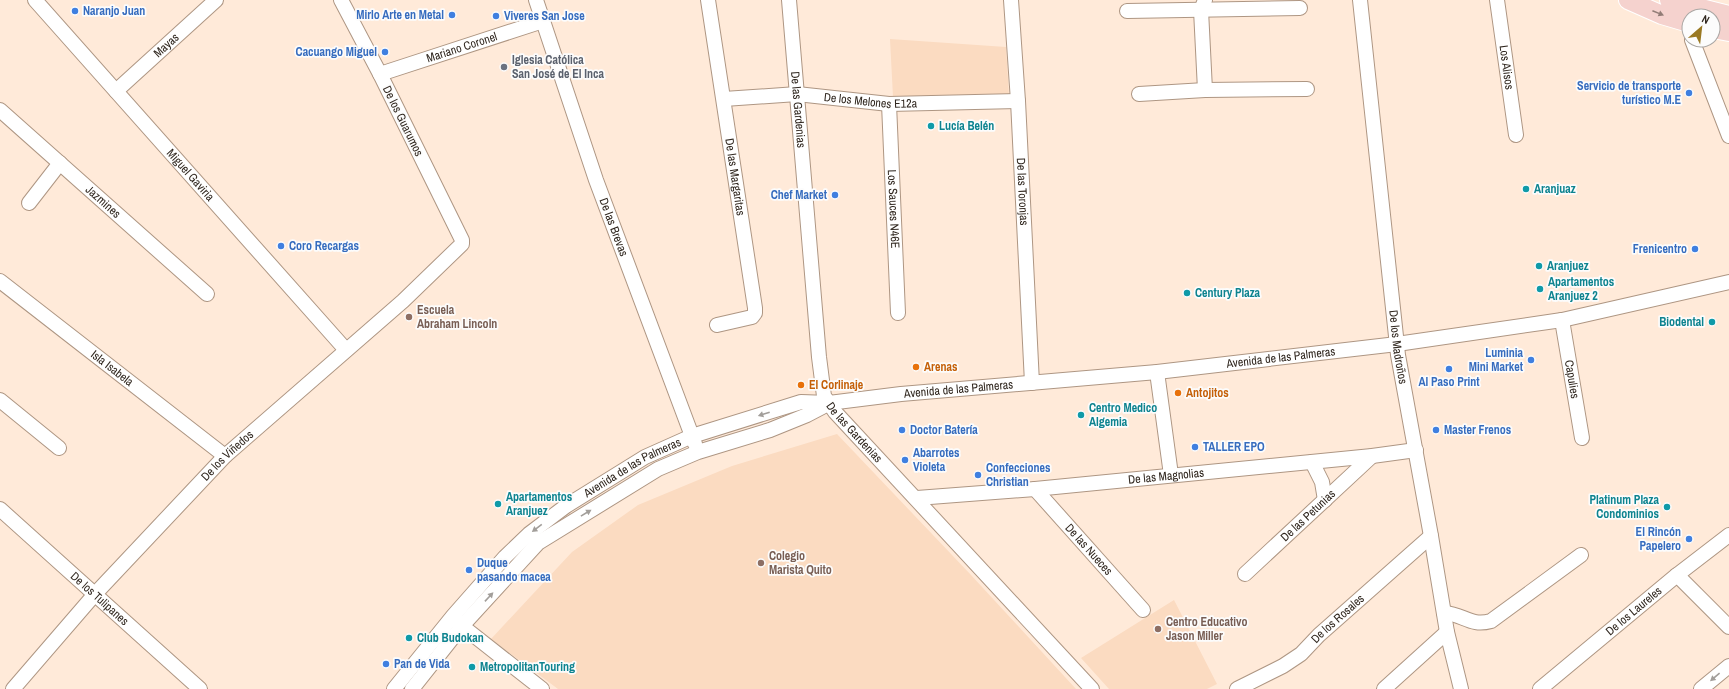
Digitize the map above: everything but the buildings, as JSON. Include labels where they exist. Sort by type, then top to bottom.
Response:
[{"type":"main road","points":[[1628,0],[1662,15],[1681,20]]},
{"type":"main road","points":[[1669,0],[1704,8]]},
{"type":"street","name":"Miguel Gaviria","points":[[35,0],[346,350]]},
{"type":"street","name":"Mayas","points":[[116,91],[216,0]]},
{"type":"street","name":"De los Guarumos","points":[[341,0],[380,74],[462,240],[462,244]]},
{"type":"street","name":"De las Brevas","points":[[536,0],[596,180],[698,452]]},
{"type":"street","name":"De las Margaritas","points":[[708,0],[755,313],[752,317],[717,325]]},
{"type":"street","name":"De las Gardenias","points":[[789,0],[819,357],[824,396],[835,412],[917,498],[1092,689]]},
{"type":"street","name":"De las Toronjas","points":[[1011,0],[1018,101],[1032,384]]},
{"type":"street","name":"De los Madroños","points":[[1360,0],[1397,344],[1432,536],[1447,632],[1461,689]]},
{"type":"street","name":"Los Alisos","points":[[1497,0],[1516,135]]},
{"type":"street","points":[[1203,5],[1205,90]]},
{"type":"street","points":[[1127,11],[1203,5],[1300,8]]},
{"type":"street","name":"Mariano Coronel","points":[[380,74],[543,21]]},
{"type":"street","points":[[1695,48],[1729,136]]},
{"type":"street","points":[[1139,94],[1205,90],[1307,89]]},
{"type":"street","name":"De los Melones E12a","points":[[724,99],[797,94],[889,104],[1018,101]]},
{"type":"street","name":"Los Sauces N46E","points":[[889,104],[898,313]]},
{"type":"street","name":"Jazmines","points":[[0,110],[207,294]]},
{"type":"street","points":[[29,203],[60,163]]},
{"type":"street","name":"De los Viñedos","points":[[13,689],[95,594],[224,456],[403,301],[462,244]]},
{"type":"street","name":"Isla Isabela","points":[[0,281],[224,456]]},
{"type":"street","name":"Avenida de las Palmeras","points":[[412,689],[458,621],[505,557],[529,534],[566,506],[645,457],[692,436],[801,402],[829,403],[901,394],[1032,384],[1157,372],[1397,344],[1562,320],[1729,282]]},
{"type":"street","name":"Capulies","points":[[1562,320],[1582,438]]},
{"type":"street","points":[[1157,372],[1171,475]]},
{"type":"street","points":[[1,402],[59,448]]},
{"type":"street","name":"Avenida de las Palmeras","points":[[394,689],[458,621],[538,543],[658,469],[698,452],[770,430],[807,415],[829,403]]},
{"type":"street","name":"De las Magnolias","points":[[917,498],[1035,489],[1372,456],[1416,450]]},
{"type":"street","name":"De las Petunias","points":[[1245,574],[1372,456]]},
{"type":"street","points":[[1312,462],[1322,482],[1325,500]]},
{"type":"street","name":"De las Nueces","points":[[1035,489],[1142,610]]},
{"type":"street","name":"De los Tulipanes","points":[[0,509],[200,689]]},
{"type":"street","name":"De los Laureles","points":[[1540,689],[1677,575],[1729,535]]},
{"type":"street","name":"De los Rosales","points":[[1237,689],[1283,666],[1301,654],[1319,635],[1432,536]]},
{"type":"street","points":[[1444,613],[1453,614],[1474,623],[1482,624],[1491,621],[1581,555]]},
{"type":"street","points":[[1677,575],[1729,627]]},
{"type":"street","points":[[458,621],[542,689]]},
{"type":"street","points":[[1384,689],[1447,632]]},
{"type":"street","points":[[1701,689],[1729,666]]},
{"type":"shaded area","points":[[890,39],[1006,47],[1009,96],[893,97]]},
{"type":"shaded area","name":"Colegio Marista Quito","points":[[837,434],[971,575],[1076,689],[558,689],[491,639],[572,552],[638,505],[732,466]]},
{"type":"shaded area","name":"Centro Educativo Jason Miller","points":[[1174,600],[1217,684],[1207,689],[1109,689],[1081,658]]},
{"type":"place","name":"Naranjo Juan","points":[[75,11]]},
{"type":"place","name":"Mirlo Arte en Metal","points":[[452,15]]},
{"type":"place","name":"Viveres San Jose","points":[[496,16]]},
{"type":"place","name":"Cacuango Miguel","points":[[385,52]]},
{"type":"place","name":"Iglesia Católica San José de El Inca","points":[[504,67]]},
{"type":"place","name":"Servicio de transporte turístico M.E","points":[[1689,93]]},
{"type":"place","name":"Lucía Belén","points":[[931,126]]},
{"type":"place","name":"Aranjuaz","points":[[1526,189]]},
{"type":"place","name":"Chef Market","points":[[835,195]]},
{"type":"place","name":"Coro Recargas","points":[[281,246]]},
{"type":"place","name":"Frenicentro","points":[[1695,249]]},
{"type":"place","name":"Aranjuez","points":[[1539,266]]},
{"type":"place","name":"Apartamentos Aranjuez 2","points":[[1540,289]]},
{"type":"place","name":"Century Plaza","points":[[1187,293]]},
{"type":"place","name":"Escuela Abraham Lincoln","points":[[409,317]]},
{"type":"place","name":"Biodental","points":[[1712,322]]},
{"type":"place","name":"Luminia Mini Market","points":[[1531,360]]},
{"type":"place","name":"Arenas","points":[[916,367]]},
{"type":"place","name":"Al Paso Print","points":[[1449,369]]},
{"type":"place","name":"El Corlinaje","points":[[801,385]]},
{"type":"place","name":"Antojitos","points":[[1178,393]]},
{"type":"place","name":"Centro Medico Algemia","points":[[1081,415]]},
{"type":"place","name":"Doctor Batería","points":[[902,430]]},
{"type":"place","name":"Master Frenos","points":[[1436,430]]},
{"type":"place","name":"TALLER EPO","points":[[1195,447]]},
{"type":"place","name":"Abarrotes Violeta","points":[[905,460]]},
{"type":"place","name":"Confecciones Christian","points":[[978,475]]},
{"type":"place","name":"Apartamentos Aranjuez","points":[[498,504]]},
{"type":"place","name":"Platinum Plaza Condominios","points":[[1667,507]]},
{"type":"place","name":"El Rincón Papelero","points":[[1689,539]]},
{"type":"place","name":"Colegio Marista Quito","points":[[761,563]]},
{"type":"place","name":"Duque pasando macea","points":[[469,570]]},
{"type":"place","name":"Centro Educativo Jason Miller","points":[[1158,629]]},
{"type":"place","name":"Club Budokan","points":[[409,638]]},
{"type":"place","name":"Pan de Vida","points":[[386,664]]},
{"type":"place","name":"MetropolitanTouring","points":[[472,667]]}]
